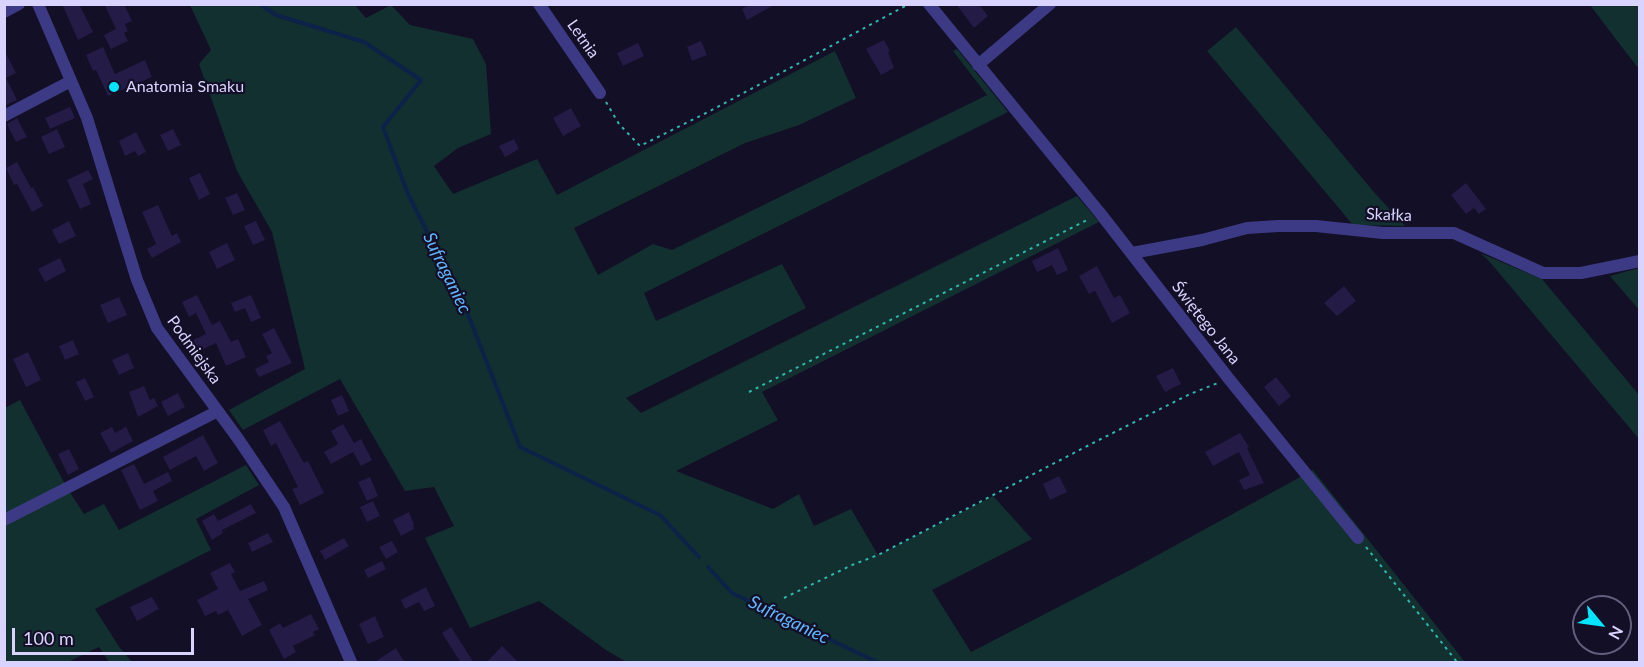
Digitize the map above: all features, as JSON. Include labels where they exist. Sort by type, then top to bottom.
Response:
[{"type":"street","points":[[4,12],[20,4]]},
{"type":"street","name":"Podmiejska","points":[[38,4],[87,118],[137,280],[156,328],[218,411],[284,507],[351,663]]},
{"type":"street","name":"Letnia","points":[[538,4],[600,93]]},
{"type":"street","name":"Świętego Jana","points":[[929,4],[1100,213],[1229,379],[1358,538]]},
{"type":"street","points":[[978,64],[1050,4]]},
{"type":"street","points":[[4,117],[71,81]]},
{"type":"street","name":"Skałka","points":[[1131,253],[1202,240],[1247,228],[1278,225],[1316,226],[1383,233],[1454,233],[1543,273],[1581,273],[1640,261]]},
{"type":"street","points":[[4,520],[218,411]]},
{"type":"path","points":[[600,93],[619,124],[640,146],[909,4]]},
{"type":"path","points":[[749,392],[1100,213]]},
{"type":"path","points":[[784,598],[878,555],[1179,400],[1229,379]]},
{"type":"path","points":[[1358,538],[1457,663]]},
{"type":"green space","points":[[190,5],[355,5],[366,18],[391,5],[410,25],[473,39],[486,64],[491,134],[458,148],[434,166],[453,194],[537,159],[557,195],[835,51],[856,98],[799,125],[745,143],[574,228],[598,275],[653,244],[672,250],[987,95],[953,51],[957,49],[1008,112],[644,293],[656,321],[782,264],[806,308],[626,398],[641,413],[1077,196],[1099,222],[762,392],[778,420],[676,471],[773,509],[799,494],[814,526],[851,509],[878,555],[993,496],[1032,539],[932,590],[971,652],[1134,568],[1313,470],[1465,662],[626,662],[539,601],[470,628],[425,538],[454,526],[434,487],[405,491],[340,379],[243,430],[229,410],[305,369],[272,232],[237,171],[199,64],[211,50]]},
{"type":"green space","points":[[1590,5],[1639,5],[1639,69],[1618,42]]},
{"type":"green space","points":[[1236,27],[1405,226],[1353,225],[1207,51]]},
{"type":"green space","points":[[1480,253],[1542,279],[1639,395],[1639,439],[1489,261]]},
{"type":"green space","points":[[1640,268],[1639,310],[1610,276]]},
{"type":"green space","points":[[20,400],[67,488],[84,514],[104,504],[119,530],[246,465],[259,485],[196,519],[211,550],[95,609],[120,648],[132,662],[109,662],[99,647],[68,662],[5,662],[5,408]]},
{"type":"building","points":[[62,4],[79,4],[93,32],[78,40]]},
{"type":"building","points":[[104,4],[124,4],[132,21],[125,24],[128,31],[124,33],[128,41],[111,49],[104,35],[116,29]]},
{"type":"building","points":[[750,4],[776,4],[747,20],[742,9]]},
{"type":"building","points":[[956,4],[979,4],[988,16],[974,28]]},
{"type":"building","points":[[884,40],[890,51],[888,52],[894,68],[881,75],[866,49]]},
{"type":"building","points":[[701,41],[707,55],[692,61],[687,47]]},
{"type":"building","points":[[638,43],[644,56],[623,66],[617,53]]},
{"type":"building","points":[[103,47],[115,74],[145,60],[152,77],[108,96],[86,55]]},
{"type":"building","points":[[4,50],[16,73],[6,78],[17,100],[4,106]]},
{"type":"building","points":[[70,107],[75,118],[50,129],[45,118]]},
{"type":"building","points":[[571,108],[581,126],[563,136],[553,118]]},
{"type":"building","points":[[17,118],[27,137],[16,142],[7,124]]},
{"type":"building","points":[[57,129],[65,147],[49,154],[41,137]]},
{"type":"building","points":[[173,129],[181,145],[168,151],[160,135]]},
{"type":"building","points":[[136,132],[146,152],[138,156],[135,151],[125,156],[119,141]]},
{"type":"building","points":[[514,139],[519,149],[505,157],[499,146]]},
{"type":"building","points":[[17,162],[43,206],[32,212],[6,168]]},
{"type":"building","points":[[88,170],[93,179],[83,184],[91,204],[80,209],[67,180]]},
{"type":"building","points":[[200,173],[210,194],[199,200],[189,178]]},
{"type":"building","points":[[1466,183],[1486,209],[1479,214],[1474,208],[1466,214],[1451,195]]},
{"type":"building","points":[[237,193],[245,210],[233,215],[225,198]]},
{"type":"building","points":[[158,205],[172,236],[177,233],[181,242],[152,258],[147,249],[156,244],[142,212]]},
{"type":"building","points":[[69,221],[76,236],[59,244],[52,230]]},
{"type":"building","points":[[256,221],[265,240],[253,245],[244,226]]},
{"type":"building","points":[[227,243],[235,260],[217,269],[209,252]]},
{"type":"building","points":[[1058,248],[1068,270],[1057,275],[1052,265],[1037,272],[1032,261]]},
{"type":"building","points":[[60,258],[66,271],[45,282],[38,269]]},
{"type":"building","points":[[1097,266],[1114,298],[1120,295],[1130,313],[1112,323],[1095,291],[1089,294],[1079,276]]},
{"type":"building","points":[[1344,286],[1356,301],[1337,316],[1324,303]]},
{"type":"building","points":[[197,295],[212,325],[220,321],[231,342],[238,339],[246,357],[226,366],[216,343],[195,353],[189,342],[206,334],[196,313],[189,317],[182,302]]},
{"type":"building","points":[[251,295],[261,318],[251,322],[245,308],[235,312],[231,303]]},
{"type":"building","points":[[119,297],[127,315],[108,323],[100,305]]},
{"type":"building","points":[[274,328],[292,363],[259,377],[255,369],[269,362],[266,356],[272,353],[262,334]]},
{"type":"building","points":[[73,340],[79,354],[65,360],[59,346]]},
{"type":"building","points":[[28,352],[41,380],[26,387],[13,359]]},
{"type":"building","points":[[128,353],[134,368],[119,375],[112,360]]},
{"type":"building","points":[[1173,368],[1181,384],[1165,392],[1156,376]]},
{"type":"building","points":[[1276,377],[1291,396],[1279,406],[1264,387]]},
{"type":"building","points":[[85,378],[94,397],[85,401],[76,382]]},
{"type":"building","points":[[144,386],[150,400],[154,398],[158,406],[138,417],[129,392]]},
{"type":"building","points":[[178,393],[185,407],[168,416],[161,402]]},
{"type":"building","points":[[342,395],[349,411],[338,416],[331,400]]},
{"type":"building","points":[[280,421],[304,463],[308,461],[324,493],[300,505],[292,489],[298,487],[276,443],[271,446],[263,430]]},
{"type":"building","points":[[343,424],[354,443],[361,439],[372,460],[361,466],[353,452],[331,464],[324,452],[338,444],[331,431]]},
{"type":"building","points":[[112,427],[115,433],[126,427],[133,441],[111,453],[100,433]]},
{"type":"building","points":[[1240,433],[1249,447],[1247,448],[1264,483],[1244,490],[1239,480],[1250,475],[1239,452],[1213,466],[1205,452]]},
{"type":"building","points":[[203,435],[218,463],[204,471],[196,456],[170,470],[163,457]]},
{"type":"building","points":[[69,449],[79,469],[68,475],[58,454]]},
{"type":"building","points":[[134,464],[144,484],[168,472],[172,481],[153,491],[158,501],[140,510],[121,470]]},
{"type":"building","points":[[1059,476],[1067,492],[1050,500],[1043,484]]},
{"type":"building","points":[[370,477],[378,496],[367,501],[358,482]]},
{"type":"building","points":[[373,501],[380,516],[367,522],[360,507]]},
{"type":"building","points":[[251,504],[256,513],[222,530],[223,533],[212,540],[202,521],[214,514],[218,521]]},
{"type":"building","points":[[409,512],[414,529],[401,536],[393,520]]},
{"type":"building","points":[[268,533],[273,542],[252,552],[248,543]]},
{"type":"building","points":[[344,538],[349,546],[325,560],[320,551]]},
{"type":"building","points":[[392,541],[398,552],[386,559],[379,547]]},
{"type":"building","points":[[382,561],[386,569],[368,578],[364,570]]},
{"type":"building","points":[[230,563],[235,572],[231,574],[240,591],[264,581],[268,590],[248,599],[262,625],[242,636],[228,610],[218,615],[216,611],[205,616],[197,600],[218,589],[210,573]]},
{"type":"building","points":[[426,587],[435,606],[424,611],[419,602],[405,609],[401,600]]},
{"type":"building","points":[[152,597],[159,609],[137,621],[130,607]]},
{"type":"building","points":[[311,614],[319,629],[313,632],[315,635],[293,646],[296,652],[284,659],[269,630],[280,623],[283,628]]},
{"type":"building","points":[[375,616],[384,637],[368,644],[359,624]]},
{"type":"building","points":[[451,627],[474,663],[461,663],[442,633]]},
{"type":"building","points":[[502,646],[519,663],[486,663]]},
{"type":"building","points":[[396,648],[405,663],[373,663]]},
{"type":"waterway","name":"Sufraganiec","points":[[260,4],[276,15],[364,42],[421,80],[383,127],[408,194],[467,312],[520,447],[660,515],[699,557]]},
{"type":"waterway","name":"Sufraganiec","points":[[708,567],[732,593],[877,662]]},
{"type":"place","name":"Anatomia Smaku","points":[[114,87]]}]
